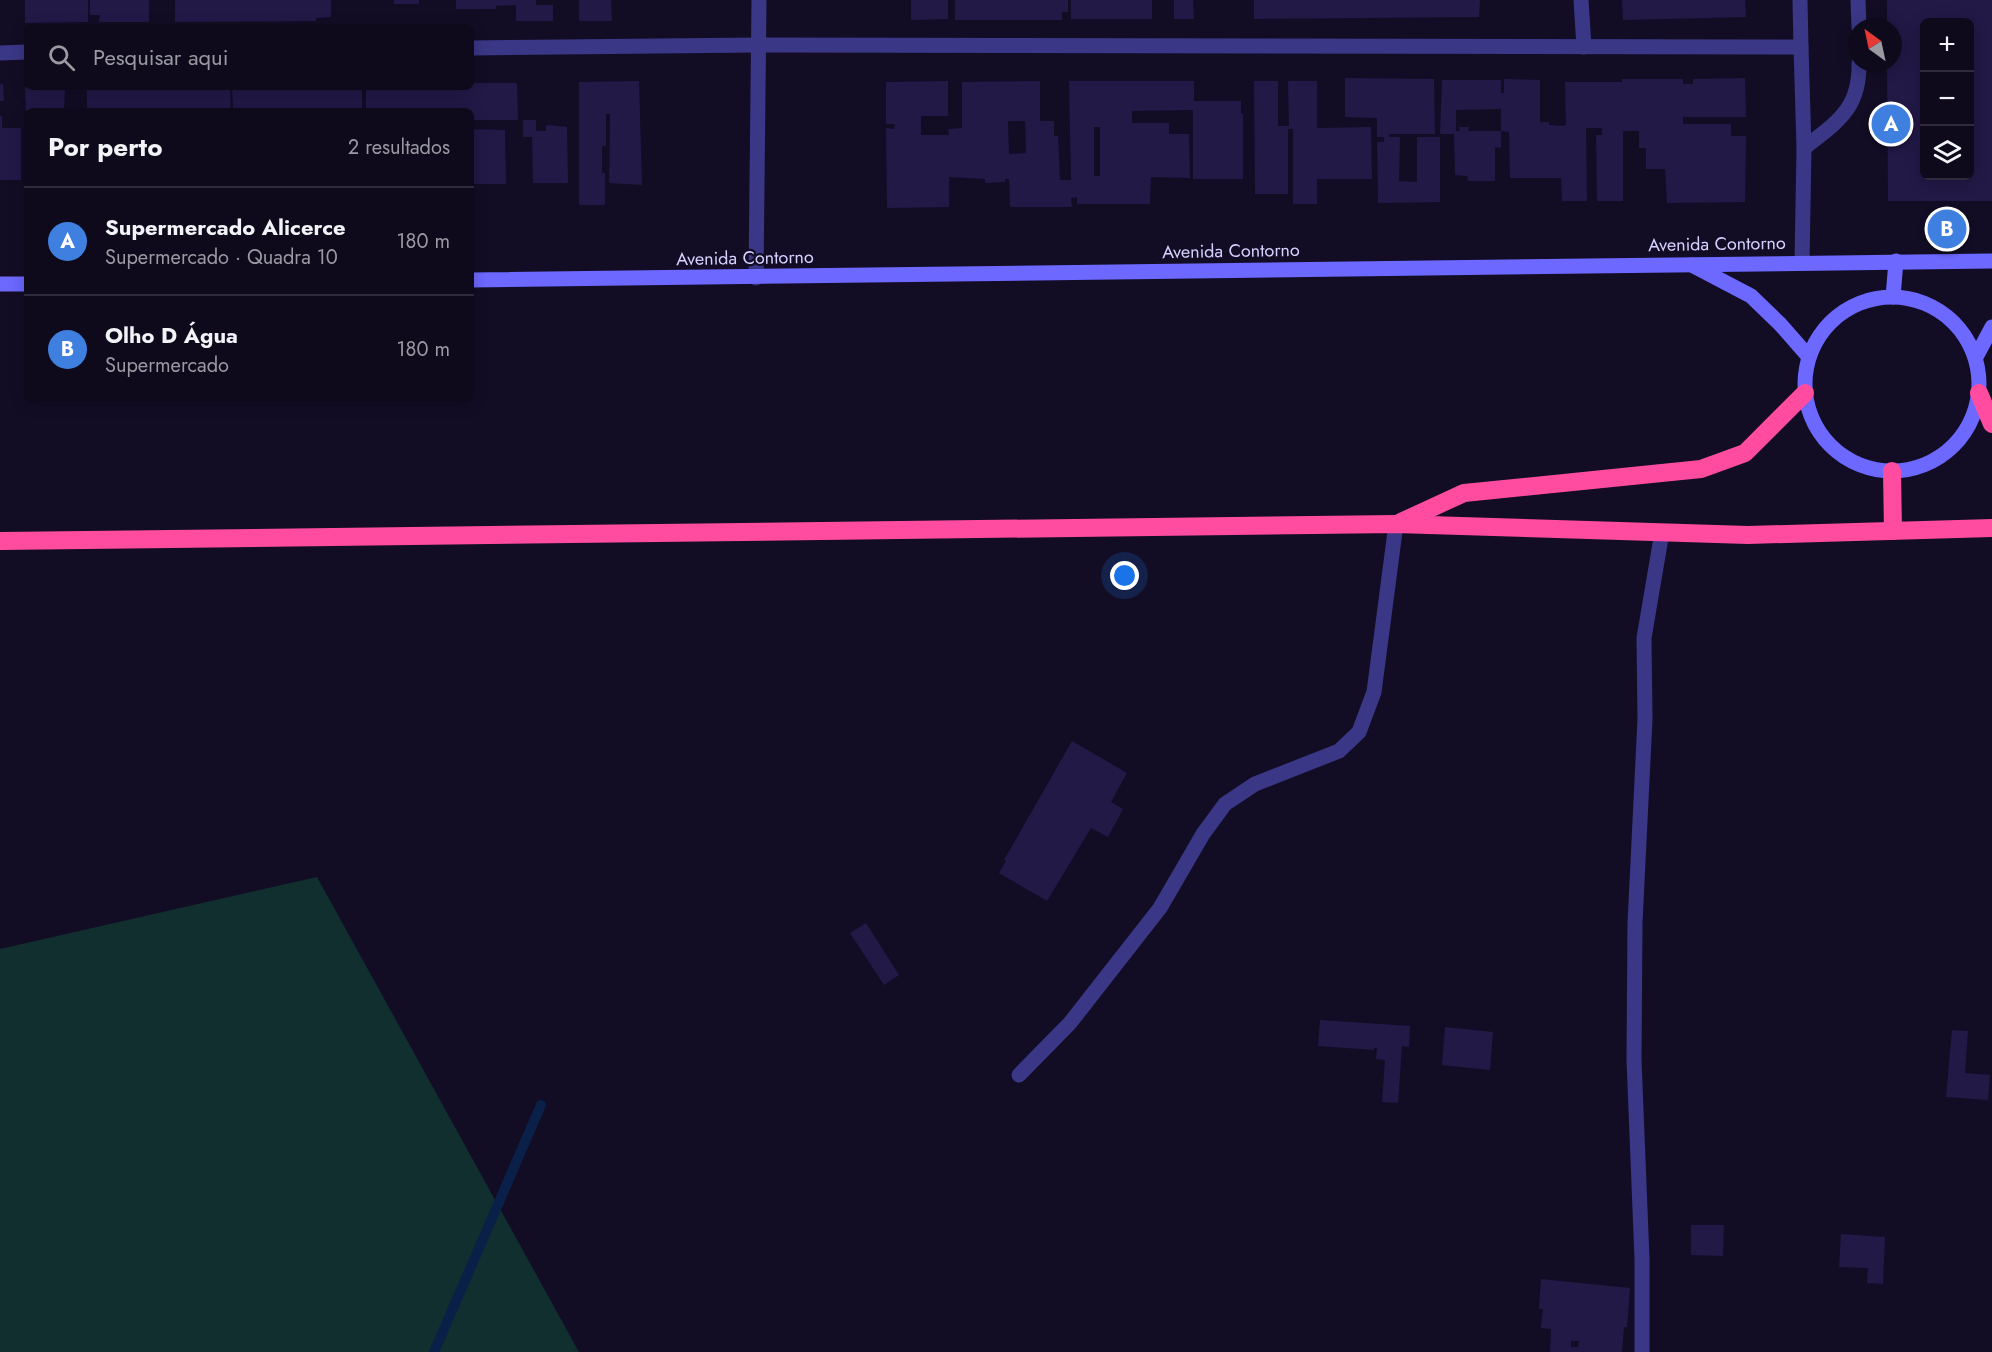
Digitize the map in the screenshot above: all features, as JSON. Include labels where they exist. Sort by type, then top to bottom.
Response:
[{"type":"highway","points":[[1396,524],[1464,493],[1701,469],[1745,453],[1805,393]]},
{"type":"highway","points":[[1979,393],[1992,424]]},
{"type":"highway","points":[[1892,471],[1893,531]]},
{"type":"highway","points":[[0,541],[1396,524],[1748,535],[1992,528]]},
{"type":"street","points":[[756,278],[759,0]]},
{"type":"street","points":[[1581,0],[1584,47]]},
{"type":"street","points":[[1800,0],[1804,148],[1802,263]]},
{"type":"street","points":[[1858,0],[1859,18]]},
{"type":"street","points":[[474,48],[758,45],[1801,47]]},
{"type":"street","points":[[0,53],[24,52]]},
{"type":"street","points":[[1804,148],[1844,116],[1859,81],[1859,72]]},
{"type":"street","points":[[1893,297],[1896,261]]},
{"type":"street","name":"Avenida Contorno","points":[[474,280],[1992,261]]},
{"type":"street","points":[[1689,264],[1751,296],[1809,357]]},
{"type":"street","points":[[0,284],[24,284]]},
{"type":"street","points":[[1893,297],[1920,302],[1944,314],[1958,326],[1976,357],[1979,393],[1968,428],[1943,454],[1927,464],[1910,470],[1873,469],[1856,464],[1833,448],[1816,428],[1809,411],[1805,393],[1805,375],[1809,357],[1827,326],[1841,313],[1857,304],[1893,297]]},
{"type":"street","points":[[1976,357],[1992,327]]},
{"type":"street","points":[[1019,1075],[1070,1023],[1160,908],[1203,834],[1225,804],[1254,784],[1339,751],[1359,732],[1374,692],[1396,524]]},
{"type":"street","points":[[1642,1352],[1642,1259],[1634,1060],[1635,923],[1644,719],[1644,638],[1662,532]]},
{"type":"green space","points":[[317,877],[579,1352],[0,1352],[0,949]]},
{"type":"building","points":[[25,0],[88,0],[88,22],[25,23]]},
{"type":"building","points":[[90,0],[149,0],[149,22],[99,22],[100,15],[90,15]]},
{"type":"building","points":[[175,0],[331,0],[331,17],[316,18],[316,21],[175,22]]},
{"type":"building","points":[[394,0],[419,0],[419,4],[394,4]]},
{"type":"building","points":[[456,0],[536,0],[536,5],[553,5],[553,21],[516,21],[516,5],[496,6],[496,9],[456,9]]},
{"type":"building","points":[[579,0],[611,0],[612,21],[579,21]]},
{"type":"building","points":[[911,0],[948,0],[948,19],[911,20]]},
{"type":"building","points":[[955,0],[1068,0],[1068,12],[1062,12],[1062,20],[955,20]]},
{"type":"building","points":[[1071,0],[1152,0],[1152,19],[1071,19]]},
{"type":"building","points":[[1174,0],[1193,0],[1194,19],[1174,19]]},
{"type":"building","points":[[1254,0],[1480,0],[1479,17],[1254,19]]},
{"type":"building","points":[[1622,0],[1745,0],[1746,17],[1623,20]]},
{"type":"building","points":[[1887,0],[1992,0],[1992,201],[1888,201],[1887,72],[1902,72],[1902,18],[1887,18]]},
{"type":"building","points":[[1345,78],[1434,79],[1435,134],[1389,134],[1389,137],[1400,137],[1399,181],[1417,182],[1417,137],[1440,137],[1440,202],[1378,203],[1377,142],[1384,142],[1384,137],[1377,137],[1377,118],[1345,117]]},
{"type":"building","points":[[1745,78],[1746,117],[1683,117],[1683,124],[1731,124],[1731,136],[1746,136],[1745,202],[1667,203],[1665,169],[1646,169],[1646,148],[1639,148],[1639,131],[1623,131],[1623,201],[1597,201],[1596,135],[1602,135],[1602,128],[1586,128],[1587,201],[1562,201],[1561,178],[1510,178],[1509,132],[1501,131],[1501,148],[1495,147],[1495,181],[1468,181],[1467,176],[1455,175],[1454,134],[1440,134],[1442,80],[1501,80],[1501,93],[1504,93],[1504,79],[1540,80],[1540,122],[1561,126],[1566,125],[1565,82],[1683,79],[1683,84],[1693,84],[1693,79]],"holes":[[[1501,109],[1501,131],[1468,131],[1469,127],[1459,127],[1460,131],[1456,131],[1456,110]]]},
{"type":"building","points":[[639,81],[642,185],[609,183],[610,114],[606,114],[606,146],[602,146],[605,205],[579,205],[579,82]]},
{"type":"building","points":[[948,81],[948,116],[921,116],[921,135],[949,135],[948,129],[962,128],[962,82],[1040,81],[1040,121],[1054,121],[1054,136],[1058,136],[1060,180],[1071,180],[1069,81],[1194,81],[1194,101],[1241,101],[1243,179],[1193,179],[1193,110],[1132,111],[1132,123],[1169,123],[1169,134],[1189,134],[1190,178],[1151,177],[1150,204],[1077,204],[1077,197],[1071,198],[1072,207],[1010,207],[1009,179],[1005,179],[1005,182],[985,183],[985,179],[949,177],[949,207],[887,208],[886,128],[894,129],[895,124],[886,124],[886,82]],"holes":[[[1008,121],[1025,121],[1026,153],[1009,154]],[[1094,127],[1100,127],[1100,176],[1094,176]]]},
{"type":"building","points":[[1254,81],[1278,81],[1278,126],[1289,126],[1288,81],[1317,81],[1317,128],[1371,127],[1372,179],[1317,179],[1317,204],[1293,204],[1293,129],[1288,129],[1288,194],[1255,194]]},
{"type":"building","points":[[474,83],[517,83],[518,120],[474,120],[474,108],[366,108],[366,90],[474,90]]},
{"type":"building","points":[[0,84],[3,84],[4,101],[0,101]]},
{"type":"building","points":[[25,90],[65,90],[64,108],[26,108]]},
{"type":"building","points":[[87,90],[230,90],[231,108],[87,108]]},
{"type":"building","points":[[232,90],[362,90],[362,108],[233,108]]},
{"type":"building","points":[[0,116],[2,116],[2,128],[21,128],[21,180],[0,180]]},
{"type":"building","points":[[523,120],[536,120],[536,131],[546,131],[548,125],[567,127],[568,183],[533,183],[532,137],[523,137]]},
{"type":"building","points":[[474,129],[505,130],[506,184],[474,184]]},
{"type":"building","points":[[1072,741],[1127,773],[1111,802],[1123,809],[1108,837],[1091,828],[1047,901],[999,873],[1006,861],[1004,860]]},
{"type":"building","points":[[866,923],[899,975],[884,985],[850,933]]},
{"type":"building","points":[[1320,1020],[1410,1026],[1409,1047],[1402,1046],[1398,1103],[1382,1102],[1385,1060],[1376,1059],[1377,1048],[1374,1050],[1318,1046]]},
{"type":"building","points":[[1445,1027],[1493,1032],[1490,1070],[1442,1065]]},
{"type":"building","points":[[1952,1030],[1968,1031],[1965,1073],[1990,1075],[1988,1100],[1946,1097]]},
{"type":"building","points":[[1691,1225],[1724,1225],[1723,1256],[1691,1255]]},
{"type":"building","points":[[1841,1234],[1885,1237],[1883,1284],[1867,1283],[1868,1268],[1839,1267]]},
{"type":"building","points":[[1541,1279],[1630,1288],[1627,1327],[1624,1327],[1622,1352],[1550,1352],[1551,1329],[1541,1328],[1543,1309],[1539,1309]],"holes":[[[1571,1341],[1579,1341],[1578,1347],[1571,1347]]]},
{"type":"waterway","points":[[434,1352],[541,1105]]},
{"type":"place","name":"Supermercado Alicerce","points":[[1891,124]]},
{"type":"place","name":"Olho D Água","points":[[1947,229]]}]
